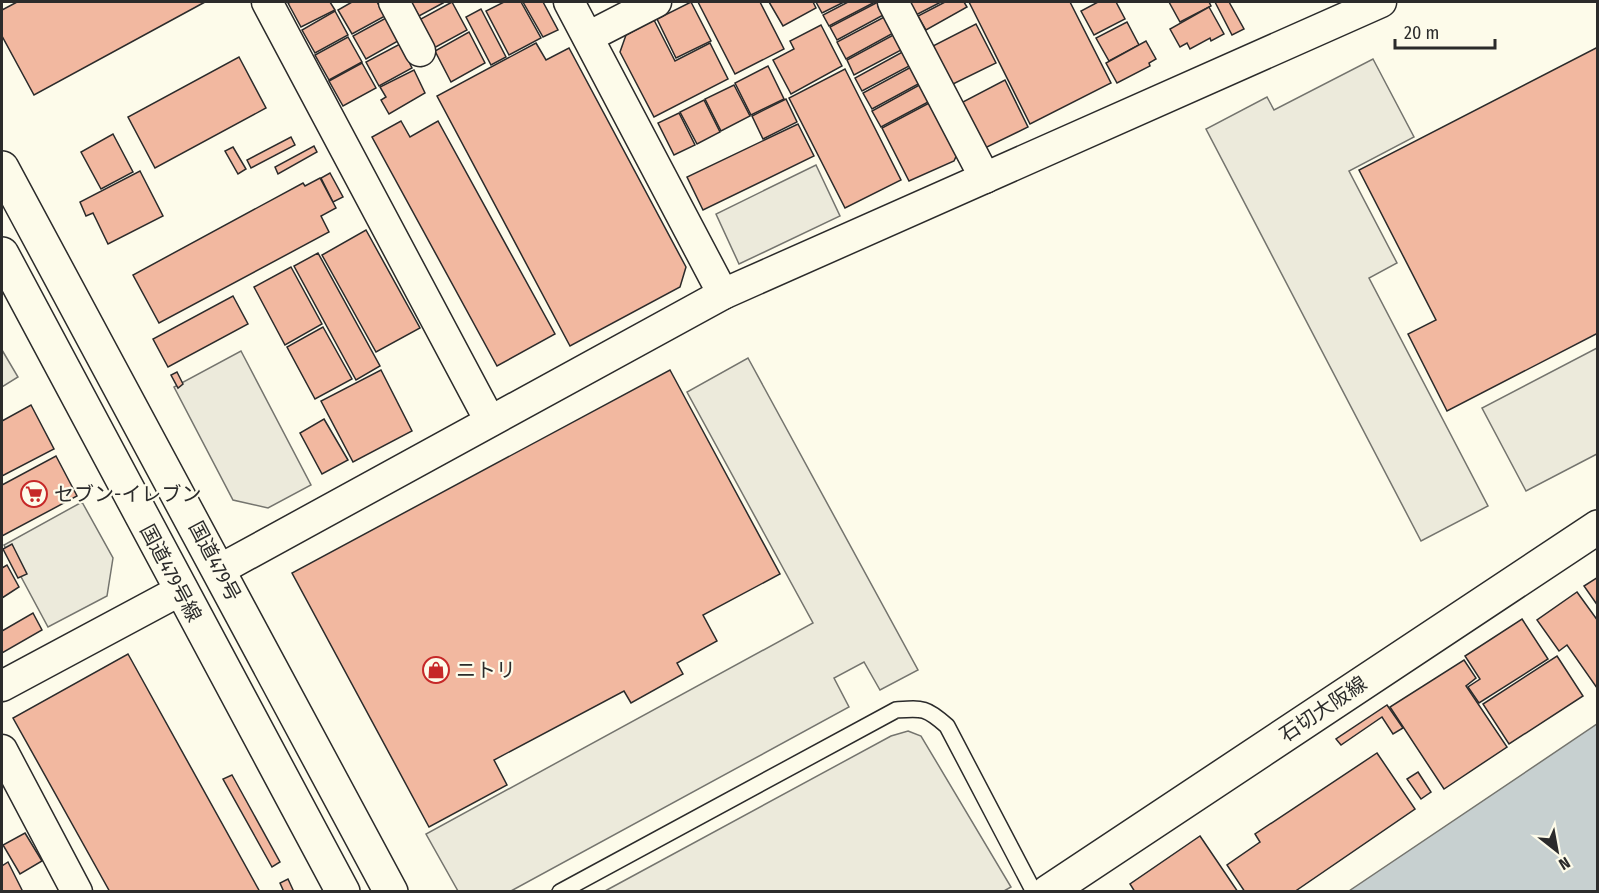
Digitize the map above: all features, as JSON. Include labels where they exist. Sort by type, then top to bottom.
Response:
[{"type":"main road","name":"国道479号","points":[[2,168],[391,891]]},
{"type":"main road","name":"国道479号線","points":[[2,254],[343,891]]},
{"type":"main road","name":"石切大阪線","points":[[1048,891],[1598,528]]},
{"type":"street","points":[[267,2],[490,421]]},
{"type":"street","points":[[394,2],[420,51]]},
{"type":"street","points":[[569,2],[723,294]]},
{"type":"street","points":[[588,37],[656,2]]},
{"type":"street","points":[[893,2],[985,178]]},
{"type":"street","points":[[219,570],[723,294],[985,178],[1338,10],[1381,2]]},
{"type":"street","points":[[2,686],[180,590]]},
{"type":"street","points":[[2,750],[77,891]]},
{"type":"lane","points":[[560,891],[896,710],[920,708],[935,715],[946,726],[1034,891]]},
{"type":"shaded area","points":[[1373,59],[1414,137],[1349,171],[1397,263],[1369,278],[1488,506],[1421,541],[1206,129],[1267,97],[1274,110]]},
{"type":"shaded area","points":[[816,165],[840,216],[739,264],[716,214]]},
{"type":"shaded area","points":[[1597,348],[1597,454],[1526,491],[1482,408]]},
{"type":"shaded area","points":[[2,350],[18,377],[2,387]]},
{"type":"shaded area","points":[[241,351],[311,485],[268,508],[233,500],[174,387]]},
{"type":"shaded area","points":[[748,358],[918,670],[880,690],[864,662],[834,678],[849,707],[511,891],[458,891],[426,834],[813,623],[687,392]]},
{"type":"shaded area","points":[[82,502],[113,558],[107,596],[48,627],[4,545]]},
{"type":"shaded area","points":[[1597,724],[1597,891],[1349,891]]},
{"type":"shaded area","points":[[908,731],[921,736],[1011,887],[1004,891],[605,891],[891,736]]},
{"type":"building","points":[[17,2],[205,2],[34,95],[2,36],[2,10]]},
{"type":"building","points":[[330,2],[335,10],[301,27],[288,3]]},
{"type":"building","points":[[352,2],[377,2],[385,16],[352,34],[338,10]]},
{"type":"building","points":[[411,2],[442,2],[443,3],[419,16]]},
{"type":"building","points":[[452,2],[467,30],[434,48],[419,20]]},
{"type":"building","points":[[504,2],[521,2],[541,38],[509,55],[486,11]]},
{"type":"building","points":[[523,2],[543,2],[558,30],[543,37]]},
{"type":"building","points":[[691,2],[711,41],[676,58],[657,19]]},
{"type":"building","points":[[698,2],[760,2],[784,49],[735,74]]},
{"type":"building","points":[[769,2],[813,2],[816,8],[783,26]]},
{"type":"building","points":[[816,2],[844,2],[822,13]]},
{"type":"building","points":[[848,2],[875,2],[829,26],[823,15]]},
{"type":"building","points":[[878,2],[887,13],[837,40],[830,27]]},
{"type":"building","points":[[907,2],[941,2],[914,16]]},
{"type":"building","points":[[945,2],[964,2],[967,7],[926,30],[918,16]]},
{"type":"building","points":[[969,2],[1070,2],[1111,83],[1030,124]]},
{"type":"building","points":[[1098,2],[1116,2],[1125,19],[1094,35],[1081,11]]},
{"type":"building","points":[[1169,2],[1209,2],[1211,6],[1180,22]]},
{"type":"building","points":[[1215,2],[1229,2],[1244,29],[1232,35]]},
{"type":"building","points":[[1209,7],[1224,34],[1211,41],[1210,38],[1190,49],[1187,43],[1180,47],[1170,29]]},
{"type":"building","points":[[481,9],[506,57],[491,65],[466,17]]},
{"type":"building","points":[[335,11],[348,35],[315,53],[302,30]]},
{"type":"building","points":[[888,15],[897,31],[846,59],[837,42]]},
{"type":"building","points":[[386,18],[398,41],[366,59],[353,36]]},
{"type":"building","points":[[654,20],[675,61],[710,43],[728,79],[654,117],[620,52],[626,35]]},
{"type":"building","points":[[1127,22],[1139,45],[1109,61],[1096,38]]},
{"type":"building","points":[[976,24],[996,63],[951,85],[931,47]]},
{"type":"building","points":[[821,25],[842,66],[791,94],[773,60],[794,49],[790,41]]},
{"type":"building","points":[[469,32],[485,63],[451,82],[435,51]]},
{"type":"building","points":[[897,33],[905,48],[854,75],[847,60]]},
{"type":"building","points":[[348,37],[362,62],[329,80],[315,55]]},
{"type":"building","points":[[1146,41],[1156,59],[1149,63],[1150,66],[1117,83],[1106,63]]},
{"type":"building","points":[[536,43],[546,60],[569,48],[686,267],[680,287],[570,346],[437,96]]},
{"type":"building","points":[[400,44],[412,68],[379,86],[366,62]]},
{"type":"building","points":[[1598,47],[1598,333],[1447,411],[1408,334],[1436,320],[1359,170]]},
{"type":"building","points":[[906,50],[913,64],[862,91],[855,78]]},
{"type":"building","points":[[239,57],[266,108],[155,168],[128,117]]},
{"type":"building","points":[[362,63],[376,88],[343,106],[329,81]]},
{"type":"building","points":[[768,66],[784,99],[751,115],[735,83]]},
{"type":"building","points":[[913,66],[922,82],[872,109],[863,93]]},
{"type":"building","points":[[845,69],[901,180],[845,208],[789,98]]},
{"type":"building","points":[[414,70],[425,93],[389,114],[381,100],[386,97],[380,87]]},
{"type":"building","points":[[1005,80],[1028,127],[987,147],[979,145],[959,104]]},
{"type":"building","points":[[923,83],[932,100],[881,127],[872,111]]},
{"type":"building","points":[[734,85],[750,116],[721,131],[705,99]]},
{"type":"building","points":[[786,99],[797,122],[763,139],[752,116]]},
{"type":"building","points":[[704,100],[720,132],[697,144],[680,112]]},
{"type":"building","points":[[931,102],[958,152],[954,161],[909,181],[882,128]]},
{"type":"building","points":[[679,113],[695,145],[674,155],[658,123]]},
{"type":"building","points":[[401,121],[410,137],[438,121],[555,334],[497,366],[372,137]]},
{"type":"building","points":[[798,124],[814,156],[703,210],[687,177]]},
{"type":"building","points":[[113,134],[133,172],[101,189],[81,152]]},
{"type":"building","points":[[291,137],[295,145],[251,168],[247,160]]},
{"type":"building","points":[[314,146],[317,152],[278,174],[275,167]]},
{"type":"building","points":[[233,147],[246,169],[238,174],[225,151]]},
{"type":"building","points":[[140,171],[163,216],[108,244],[93,213],[86,216],[80,202]]},
{"type":"building","points":[[330,173],[343,197],[333,202],[321,178]]},
{"type":"building","points":[[320,178],[336,208],[321,216],[329,232],[159,323],[133,275],[303,183],[305,186]]},
{"type":"building","points":[[366,230],[420,328],[376,352],[322,255]]},
{"type":"building","points":[[318,253],[380,366],[356,380],[294,266]]},
{"type":"building","points":[[291,267],[322,324],[285,345],[254,287]]},
{"type":"building","points":[[233,296],[248,324],[168,367],[153,339]]},
{"type":"building","points":[[323,327],[352,379],[315,399],[287,347]]},
{"type":"building","points":[[381,370],[412,431],[353,462],[321,401]]},
{"type":"building","points":[[670,370],[780,574],[703,615],[717,641],[677,663],[683,674],[631,703],[624,691],[494,760],[507,785],[429,827],[292,573]]},
{"type":"building","points":[[177,372],[183,384],[178,388],[171,375]]},
{"type":"building","points":[[31,405],[54,449],[2,476],[2,421]]},
{"type":"building","points":[[324,419],[348,460],[322,474],[300,433]]},
{"type":"building","points":[[56,456],[77,496],[2,536],[2,485]]},
{"type":"building","points":[[12,544],[27,574],[18,578],[3,549]]},
{"type":"building","points":[[7,565],[19,587],[2,598],[2,568]]},
{"type":"building","points":[[1598,577],[1598,606],[1584,586]]},
{"type":"building","points":[[1577,592],[1598,621],[1597,688],[1567,645],[1559,651],[1537,620]]},
{"type":"building","points":[[33,613],[42,630],[2,653],[2,631]]},
{"type":"building","points":[[1522,619],[1548,659],[1479,703],[1468,687],[1480,679],[1465,656]]},
{"type":"building","points":[[128,654],[260,892],[110,892],[13,718]]},
{"type":"building","points":[[1557,656],[1583,696],[1509,744],[1483,704]]},
{"type":"building","points":[[1464,660],[1476,678],[1466,686],[1507,747],[1444,789],[1390,707]]},
{"type":"building","points":[[1387,705],[1403,728],[1393,734],[1382,717],[1341,745],[1336,739]]},
{"type":"building","points":[[1377,753],[1415,809],[1294,892],[1245,892],[1227,865],[1260,842],[1255,834]]},
{"type":"building","points":[[1418,772],[1431,792],[1421,799],[1407,779]]},
{"type":"building","points":[[232,775],[280,862],[272,867],[223,779]]},
{"type":"building","points":[[25,833],[42,861],[20,874],[3,845]]},
{"type":"building","points":[[1200,836],[1238,892],[1135,892],[1130,884]]},
{"type":"building","points":[[8,862],[23,892],[2,892],[2,866]]},
{"type":"building","points":[[288,879],[294,892],[284,892],[280,883]]},
{"type":"place","name":"セブン-イレブン","points":[[34,494]]},
{"type":"place","name":"ニトリ","points":[[436,670]]}]
